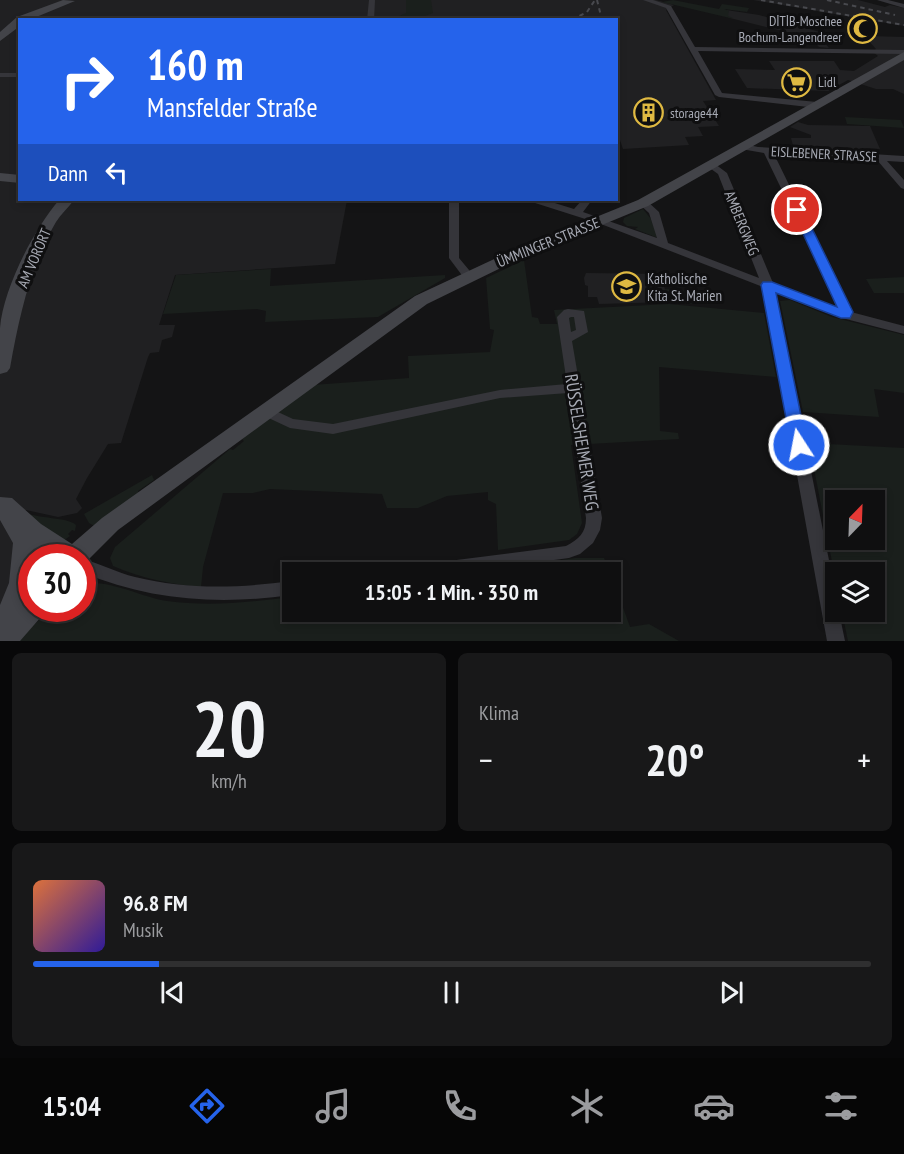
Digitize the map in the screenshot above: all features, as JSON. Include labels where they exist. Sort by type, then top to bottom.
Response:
[{"type":"street","points":[[21,18],[47,0]]},
{"type":"street","points":[[33,10],[67,0]]},
{"type":"street","points":[[22,18],[67,0]]},
{"type":"street","points":[[370,18],[372,0]]},
{"type":"street","points":[[646,0],[669,7],[723,97],[817,105]]},
{"type":"street","points":[[880,0],[904,6]]},
{"type":"street","points":[[0,38],[18,21]]},
{"type":"street","points":[[693,49],[904,53]]},
{"type":"street","name":"ÜMMINGER STRASSE","points":[[96,546],[162,489],[265,411],[408,309],[468,276],[643,202],[712,166],[904,53]]},
{"type":"street","points":[[0,75],[18,75]]},
{"type":"street","name":"EISLEBENER STRASSE","points":[[744,147],[768,151],[904,159]]},
{"type":"street","points":[[768,151],[844,306],[846,315]]},
{"type":"street","points":[[880,158],[904,186]]},
{"type":"street","name":"AMBERGWEG","points":[[712,166],[722,173],[768,285],[836,641]]},
{"type":"street","points":[[0,176],[18,177]]},
{"type":"street","name":"AM VORORT","points":[[0,368],[15,302],[58,201]]},
{"type":"street","name":"AM VORORT","points":[[51,218],[65,201]]},
{"type":"street","points":[[454,201],[454,258],[468,276]]},
{"type":"street","points":[[539,201],[601,221],[846,315],[904,330]]},
{"type":"street","points":[[576,212],[586,201]]},
{"type":"street","points":[[643,202],[656,216],[662,244]]},
{"type":"street","name":"RÜSSELSHEIMER WEG","points":[[493,562],[569,552],[588,539],[594,525],[566,339]]},
{"type":"street","points":[[265,411],[290,423],[333,429],[500,394],[573,388]]},
{"type":"street","points":[[2,499],[33,530],[53,544]]},
{"type":"street","points":[[2,499],[13,526],[25,543],[21,583],[4,629]]},
{"type":"street","points":[[96,568],[141,586],[191,594],[241,595],[282,589]]},
{"type":"street","points":[[4,629],[18,612]]},
{"type":"street","points":[[4,629],[18,620]]},
{"type":"shaded area","points":[[0,0],[656,0],[674,5],[666,10],[716,100],[703,101],[719,126],[698,127],[703,136],[685,137],[689,145],[623,149],[618,136],[618,18],[18,18],[18,201],[347,201],[335,264],[175,275],[159,325],[175,325],[172,337],[162,340],[159,352],[150,353],[148,357],[121,443],[108,444],[76,499],[82,508],[77,513],[58,517],[26,510],[21,513],[18,561],[0,615]]},
{"type":"shaded area","points":[[406,0],[431,0],[433,13],[425,16],[397,17],[406,13]]},
{"type":"shaded area","points":[[673,0],[719,9],[722,4],[749,8],[747,12],[724,9],[729,11],[728,16],[733,18],[730,18],[662,2]]},
{"type":"shaded area","points":[[753,0],[858,0],[885,7],[890,5],[904,8],[904,26]]},
{"type":"shaded area","points":[[720,9],[759,15],[827,34],[818,34],[829,48],[819,47],[811,38],[730,18],[716,12]]},
{"type":"shaded area","points":[[868,36],[904,37],[904,94],[893,89],[876,89],[848,80],[828,91],[747,88],[735,69],[775,70],[769,61],[834,61],[840,70],[854,71],[878,56],[873,52],[876,49],[867,39]]},
{"type":"shaded area","points":[[845,117],[901,120],[904,128],[847,124]]},
{"type":"shaded area","points":[[798,122],[808,125],[870,126],[880,149],[865,148],[867,153],[794,149],[791,138],[811,138],[811,135],[790,127]]},
{"type":"shaded area","points":[[643,209],[651,219],[658,238],[635,229],[638,227],[627,226],[623,222],[624,218]]},
{"type":"shaded area","points":[[524,260],[532,317],[538,318],[540,324],[557,324],[554,310],[669,304],[764,313],[776,377],[659,367],[660,431],[678,433],[679,439],[571,445],[582,523],[577,534],[569,540],[498,550],[496,504],[488,500],[488,492],[447,496],[418,508],[387,508],[382,494],[270,489],[253,493],[223,493],[203,567],[201,587],[156,580],[113,566],[110,558],[115,547],[230,449],[233,450],[244,441],[242,439],[312,385],[409,378],[408,356],[490,352],[494,330],[490,329],[486,278]]},
{"type":"shaded area","points":[[271,269],[270,286],[445,275],[445,278],[378,317],[265,322],[266,311],[257,309],[163,314],[176,275]]},
{"type":"shaded area","name":"Katholische Kita St. Marien","points":[[586,273],[661,274],[668,302],[599,304],[597,297],[588,297],[588,286],[585,285],[584,278]]},
{"type":"shaded area","points":[[904,277],[904,293],[874,293],[866,279]]},
{"type":"shaded area","points":[[665,289],[692,291],[694,304],[668,302]]},
{"type":"shaded area","points":[[790,300],[832,317],[904,335],[904,393],[874,389],[879,417],[803,412],[780,301]]},
{"type":"shaded area","points":[[809,443],[904,448],[904,641],[848,641],[844,622],[885,622],[885,562],[832,562],[830,550],[885,550],[885,490],[825,490],[825,525]]},
{"type":"shaded area","points":[[152,475],[154,480],[138,491],[139,494],[98,528],[89,523],[84,514]]},
{"type":"shaded area","points":[[23,512],[72,522],[76,525],[75,531],[72,530],[68,534],[70,536],[63,541]]},
{"type":"shaded area","points":[[575,558],[604,558],[606,562],[547,562]]},
{"type":"shaded area","points":[[96,583],[183,603],[282,598],[282,622],[621,622],[621,602],[630,627],[649,624],[679,641],[18,641],[37,622],[96,622]]},
{"type":"railway","points":[[576,18],[587,12],[595,0]]},
{"type":"railway","points":[[597,0],[602,18]]},
{"type":"railway","points":[[761,0],[904,25]]},
{"type":"railway","points":[[827,0],[895,15]]},
{"type":"place","name":"DİTİB-Moschee Bochum-Langendreer","points":[[863,29]]},
{"type":"place","name":"Lidl","points":[[797,82]]},
{"type":"place","name":"storage44","points":[[649,113]]},
{"type":"place","name":"Katholische Kita St. Marien","points":[[626,287]]},
{"type":"route","points":[[797,210],[846,312],[846,315],[768,285],[799,445]]}]
